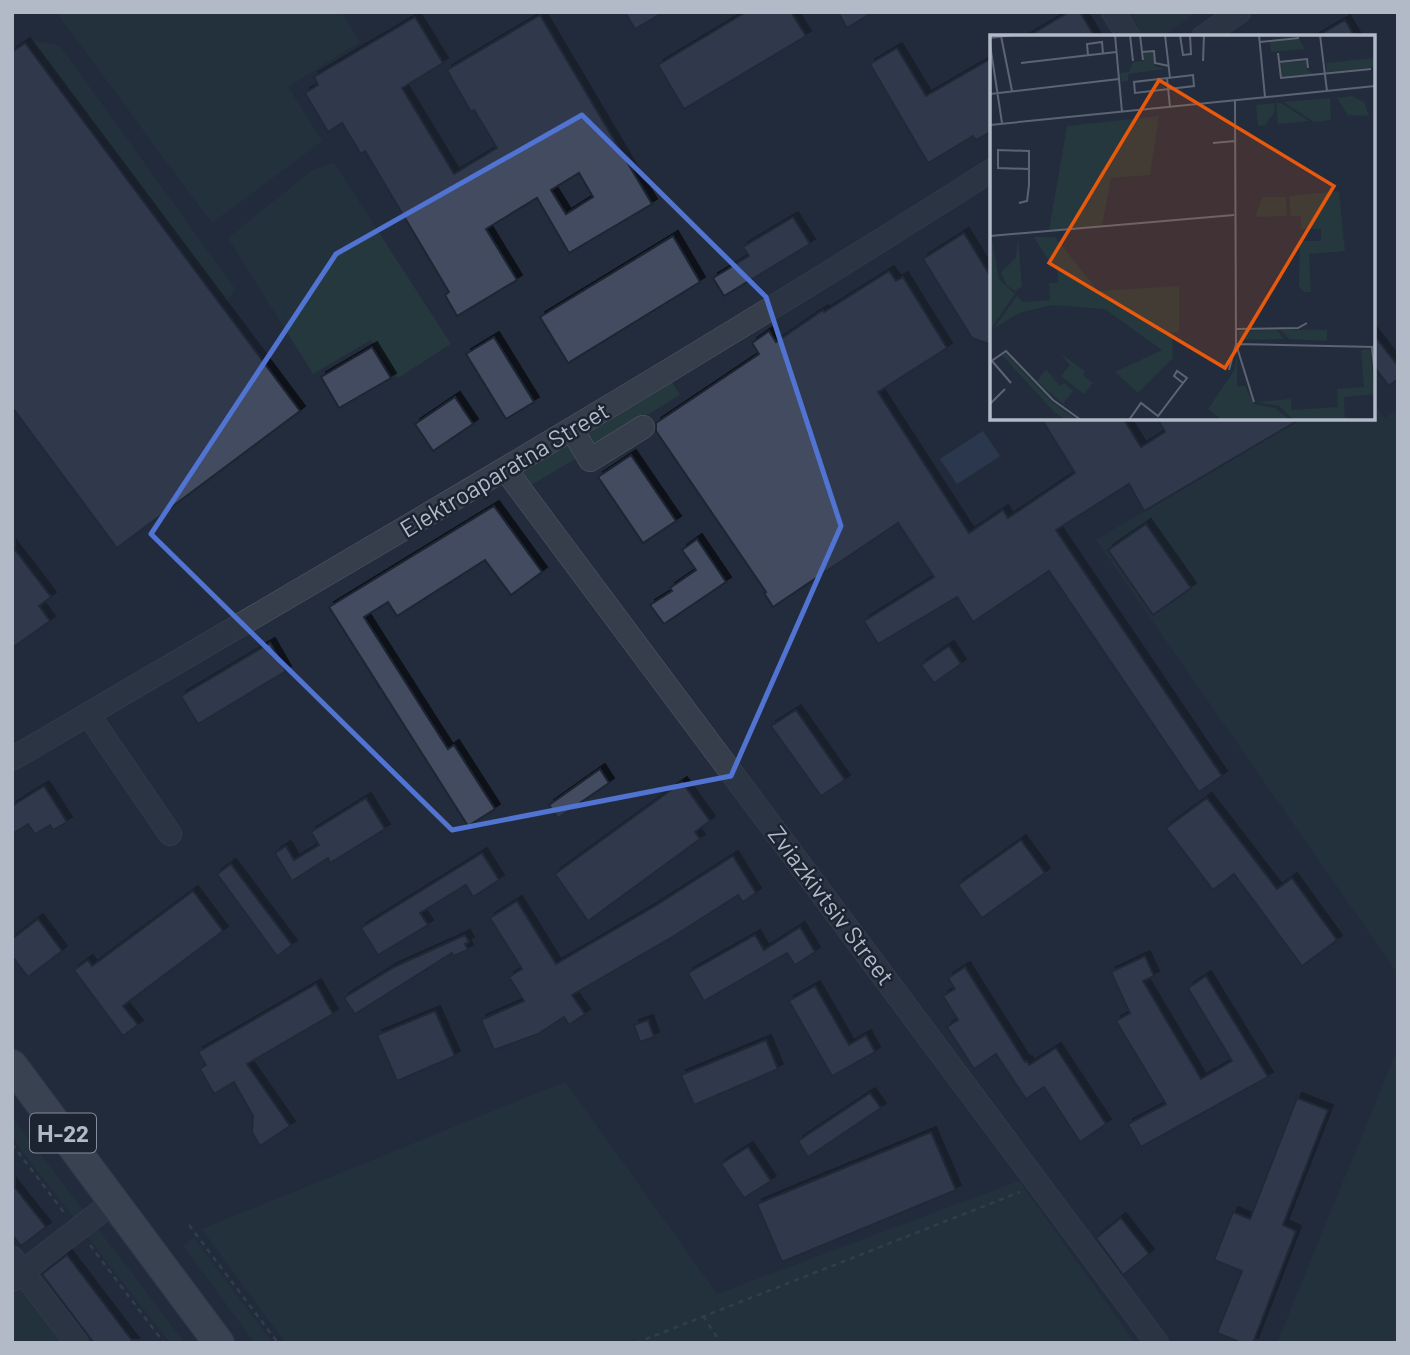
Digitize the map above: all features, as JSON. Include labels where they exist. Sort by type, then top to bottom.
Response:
[{"type":"main road","name":"Н-22","points":[[12,1065],[219,1343]]},
{"type":"street","points":[[1113,12],[1128,35]]},
{"type":"street","points":[[1206,35],[1231,15],[1252,12]]},
{"type":"street","name":"Elektroaparatna Street","points":[[12,759],[572,429],[990,171]]},
{"type":"street","points":[[572,429],[590,460],[643,428]]},
{"type":"street","name":"Zviazkivtsiv Street","points":[[505,469],[1157,1343]]},
{"type":"street","points":[[88,714],[170,834]]},
{"type":"street","points":[[77,1343],[16,1270],[113,1202]]},
{"type":"path","points":[[636,1343],[1040,1185]]},
{"type":"path","points":[[190,1225],[278,1343]]},
{"type":"path","points":[[703,1316],[721,1343]]},
{"type":"highlighted area","points":[[582,115],[766,297],[841,526],[731,776],[452,830],[151,534],[336,254]]},
{"type":"green space","points":[[56,12],[341,12],[360,42],[288,87],[322,141],[212,223]]},
{"type":"green space","points":[[1128,12],[1196,12],[1165,35],[1143,35]]},
{"type":"green space","points":[[30,40],[60,46],[235,289],[225,304]]},
{"type":"green space","points":[[334,163],[451,344],[398,378],[371,340],[313,374],[228,238],[313,170]]},
{"type":"green space","points":[[670,379],[680,395],[595,446],[585,430]]},
{"type":"green space","points":[[1375,406],[1385,418],[1398,410],[1398,974],[1096,540],[1299,420],[1375,420]]},
{"type":"green space","points":[[569,440],[578,457],[530,486],[520,469]]},
{"type":"green space","points":[[1398,1048],[1398,1343],[1277,1343]]},
{"type":"green space","points":[[565,1082],[717,1294],[1019,1181],[1135,1343],[286,1343],[202,1229]]},
{"type":"green space","points":[[12,1117],[87,1215],[77,1222],[12,1138]]},
{"type":"green space","points":[[94,1224],[185,1343],[170,1343],[84,1232]]},
{"type":"green space","points":[[194,1238],[273,1343],[255,1343],[183,1246]]},
{"type":"green space","points":[[21,1281],[68,1343],[12,1343],[12,1288]]},
{"type":"water","points":[[983,431],[1000,456],[957,484],[940,459]]},
{"type":"building","points":[[625,12],[664,12],[635,29]]},
{"type":"building","points":[[746,12],[791,12],[806,36],[684,109],[658,65]]},
{"type":"building","points":[[838,12],[873,12],[847,28]]},
{"type":"building","points":[[1069,12],[1080,12],[1094,35],[1030,35]]},
{"type":"building","points":[[540,15],[652,204],[569,253],[537,198],[486,229],[517,280],[457,316],[445,295],[449,292],[365,151],[361,154],[342,123],[328,132],[305,93],[318,85],[314,77],[415,17],[443,63],[402,88],[454,174],[497,148],[474,110],[471,112],[447,70]],"holes":[[[579,173],[593,197],[566,214],[551,190]]]},
{"type":"building","points":[[1345,20],[1354,35],[1319,35]]},
{"type":"building","points":[[25,43],[300,411],[117,548],[12,407],[12,52]]},
{"type":"building","points":[[897,48],[926,96],[990,59],[990,132],[976,140],[973,136],[928,163],[870,64]]},
{"type":"building","points":[[793,217],[810,244],[724,296],[713,278],[749,256],[743,247]]},
{"type":"building","points":[[964,233],[990,276],[990,344],[972,338],[923,259]]},
{"type":"building","points":[[673,236],[700,282],[568,363],[540,317]]},
{"type":"building","points":[[889,271],[896,281],[903,277],[947,348],[878,392],[969,533],[1003,510],[1008,518],[1075,473],[1042,420],[1124,420],[1141,447],[1165,432],[1158,420],[1299,420],[1144,511],[1129,484],[1056,530],[1222,776],[1199,792],[1049,571],[973,622],[957,597],[878,644],[864,621],[934,577],[898,523],[773,607],[764,593],[766,592],[656,431],[656,423],[759,354],[752,343],[769,331],[776,342],[823,310],[824,312]]},
{"type":"building","points":[[494,337],[534,402],[506,419],[466,354]]},
{"type":"building","points":[[1375,337],[1398,366],[1398,379],[1389,386],[1375,368]]},
{"type":"building","points":[[372,347],[391,378],[339,408],[321,377]]},
{"type":"building","points":[[455,397],[473,424],[433,451],[415,424]]},
{"type":"building","points":[[631,455],[676,521],[643,543],[598,477]]},
{"type":"building","points":[[494,506],[542,572],[511,595],[485,560],[397,616],[388,602],[364,617],[448,749],[454,745],[495,809],[468,826],[329,607]]},
{"type":"building","points":[[1146,524],[1191,588],[1153,615],[1108,550]]},
{"type":"building","points":[[697,539],[726,582],[664,624],[650,605],[672,591],[670,588],[696,570],[682,550]]},
{"type":"building","points":[[12,546],[51,597],[39,606],[50,621],[12,648]]},
{"type":"building","points":[[270,643],[286,671],[198,724],[181,696]]},
{"type":"building","points":[[949,646],[961,664],[934,683],[921,665]]},
{"type":"building","points":[[796,710],[845,780],[821,796],[771,726]]},
{"type":"building","points":[[600,769],[609,783],[558,818],[549,805]]},
{"type":"building","points":[[682,782],[710,821],[695,832],[700,839],[588,921],[555,874]]},
{"type":"building","points":[[44,786],[67,822],[53,830],[50,825],[35,834],[28,824],[12,834],[12,806]]},
{"type":"building","points":[[366,798],[385,829],[330,863],[328,858],[292,881],[275,853],[286,846],[294,860],[319,845],[311,832]]},
{"type":"building","points":[[1207,798],[1277,889],[1292,878],[1337,940],[1302,966],[1234,874],[1213,890],[1166,828]]},
{"type":"building","points":[[1021,840],[1045,873],[982,918],[958,885]]},
{"type":"building","points":[[482,853],[499,880],[473,897],[466,885],[420,913],[428,925],[378,955],[361,928]]},
{"type":"building","points":[[733,856],[756,893],[743,902],[738,895],[572,995],[585,1014],[569,1025],[564,1017],[538,1034],[494,1050],[481,1020],[524,1001],[509,977],[522,969],[490,918],[517,901],[556,964]]},
{"type":"building","points":[[231,864],[292,945],[277,956],[217,874]]},
{"type":"building","points":[[193,891],[223,931],[123,1006],[138,1025],[123,1036],[74,970],[88,960],[92,966]]},
{"type":"building","points":[[38,919],[62,951],[28,977],[12,956],[12,939]]},
{"type":"building","points":[[800,927],[815,952],[795,965],[787,953],[704,1001],[688,973],[755,935],[764,950]]},
{"type":"building","points":[[465,935],[469,942],[465,944],[468,950],[453,956],[452,953],[355,1014],[344,998],[394,967]]},
{"type":"building","points":[[1145,956],[1154,976],[1143,981],[1201,1079],[1232,1061],[1188,988],[1206,976],[1268,1077],[1141,1147],[1128,1124],[1166,1104],[1116,1021],[1130,1013],[1111,972]]},
{"type":"building","points":[[965,967],[1025,1062],[1029,1065],[1056,1048],[1106,1124],[1080,1142],[1044,1087],[1026,1099],[996,1054],[974,1069],[947,1027],[958,1020],[943,996],[955,989],[948,978]]},
{"type":"building","points":[[316,984],[333,1014],[247,1064],[290,1126],[260,1146],[252,1132],[253,1116],[234,1082],[214,1094],[200,1069],[206,1065],[198,1052]]},
{"type":"building","points":[[815,986],[849,1045],[866,1035],[875,1052],[832,1076],[789,1001]]},
{"type":"building","points":[[435,1011],[455,1056],[397,1081],[377,1035]]},
{"type":"building","points":[[648,1020],[654,1037],[640,1042],[634,1025]]},
{"type":"building","points":[[766,1040],[778,1069],[694,1105],[681,1075]]},
{"type":"building","points":[[870,1093],[881,1108],[808,1157],[798,1141]]},
{"type":"building","points":[[1297,1098],[1328,1110],[1283,1225],[1296,1231],[1253,1343],[1242,1343],[1217,1333],[1242,1271],[1214,1260],[1233,1212],[1250,1219]]},
{"type":"building","points":[[931,1132],[956,1190],[782,1262],[757,1204]]},
{"type":"building","points":[[748,1147],[771,1181],[744,1198],[721,1164]]},
{"type":"building","points":[[12,1184],[46,1227],[21,1246],[12,1235]]},
{"type":"building","points":[[1121,1218],[1149,1254],[1123,1275],[1096,1238]]},
{"type":"building","points":[[67,1255],[134,1343],[94,1343],[42,1274]]}]
